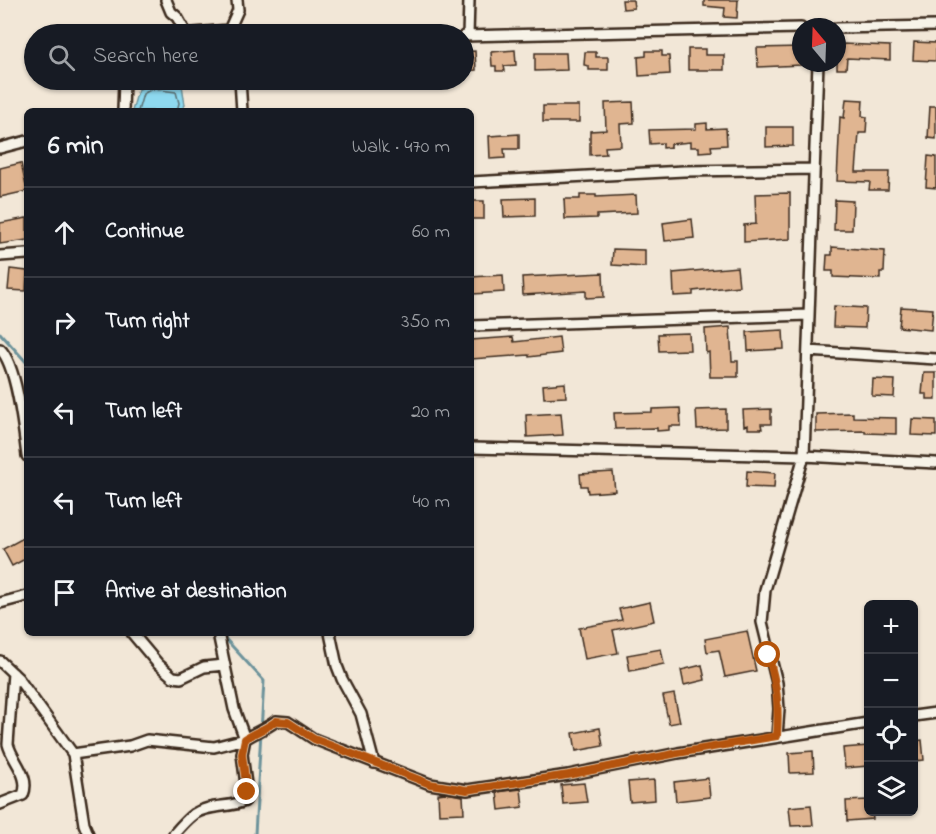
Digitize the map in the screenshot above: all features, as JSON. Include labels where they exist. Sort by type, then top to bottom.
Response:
[{"type":"street","points":[[166,0],[180,24]]},
{"type":"street","points":[[232,24],[238,10],[237,0]]},
{"type":"street","points":[[467,24],[469,0]]},
{"type":"street","points":[[846,28],[936,26]]},
{"type":"street","points":[[474,36],[792,28]]},
{"type":"street","points":[[777,736],[779,709],[777,683],[762,622],[765,590],[804,456],[818,72]]},
{"type":"street","points":[[123,108],[124,90]]},
{"type":"street","points":[[241,90],[242,108]]},
{"type":"street","points":[[0,148],[24,142]]},
{"type":"street","points":[[474,182],[684,171],[814,169]]},
{"type":"street","points":[[0,256],[24,254]]},
{"type":"street","points":[[474,326],[809,315]]},
{"type":"street","points":[[0,349],[8,361],[15,386],[24,438]]},
{"type":"street","points":[[808,351],[936,359]]},
{"type":"street","points":[[474,448],[804,456],[936,463]]},
{"type":"street","points":[[0,603],[24,597]]},
{"type":"street","points":[[135,636],[158,664],[173,677],[181,678],[204,667],[224,665]]},
{"type":"street","points":[[174,834],[195,814],[209,808],[235,806],[245,801],[247,792],[242,754],[245,739],[234,709],[219,636]]},
{"type":"street","points":[[331,636],[337,666],[361,714],[374,763]]},
{"type":"street","points":[[0,661],[13,674],[73,754],[84,824],[88,834]]},
{"type":"street","points":[[0,804],[23,795],[25,788],[19,765],[10,752],[8,744],[13,674]]},
{"type":"street","points":[[918,715],[935,713],[936,725]]},
{"type":"street","points":[[73,754],[130,746],[147,740],[214,747],[245,739],[261,732],[276,721],[288,722],[314,739],[374,763],[430,784],[467,790],[568,775],[777,736],[864,724]]},
{"type":"water","points":[[138,90],[183,90],[185,105],[183,108],[133,108]]},
{"type":"building","points":[[622,0],[633,0],[634,8],[623,9]]},
{"type":"building","points":[[704,0],[738,0],[737,18],[724,17],[725,8],[704,6]]},
{"type":"building","points":[[914,42],[936,43],[936,61],[913,60]]},
{"type":"building","points":[[846,44],[890,46],[890,60],[847,58],[846,69]]},
{"type":"building","points":[[792,47],[792,65],[758,67],[757,48]]},
{"type":"building","points":[[688,49],[705,49],[705,55],[724,55],[724,70],[688,70]]},
{"type":"building","points":[[515,50],[516,65],[504,66],[505,71],[496,71],[496,66],[492,66],[491,52]]},
{"type":"building","points":[[474,51],[476,70],[474,70]]},
{"type":"building","points":[[646,51],[662,51],[662,56],[669,56],[670,74],[639,76],[638,57],[646,56]]},
{"type":"building","points":[[585,52],[596,52],[596,57],[608,57],[608,70],[589,70],[589,66],[584,65]]},
{"type":"building","points":[[535,53],[566,53],[567,70],[535,71]]},
{"type":"building","points":[[846,99],[863,100],[862,116],[867,117],[866,133],[859,133],[856,172],[889,172],[888,190],[869,190],[870,182],[837,181],[840,117],[844,118]]},
{"type":"building","points":[[633,102],[634,123],[620,124],[621,146],[605,147],[606,154],[590,155],[590,131],[606,130],[605,103]]},
{"type":"building","points":[[543,106],[579,106],[579,122],[543,122]]},
{"type":"building","points":[[930,106],[936,106],[936,139],[928,138]]},
{"type":"building","points":[[707,123],[707,129],[726,128],[727,145],[711,146],[712,151],[699,152],[699,147],[690,147],[690,142],[671,144],[671,147],[663,148],[663,143],[650,144],[649,130],[696,129],[696,124]]},
{"type":"building","points":[[766,127],[793,127],[793,146],[766,147]]},
{"type":"building","points":[[519,134],[519,149],[504,149],[505,158],[490,159],[489,136]]},
{"type":"building","points":[[928,156],[936,157],[936,188],[926,187]]},
{"type":"building","points":[[21,163],[24,192],[0,197],[0,168]]},
{"type":"building","points":[[790,193],[790,239],[744,242],[744,225],[756,224],[755,194]]},
{"type":"building","points":[[580,195],[596,195],[596,197],[636,195],[637,213],[565,219],[564,199],[580,199]]},
{"type":"building","points":[[535,198],[535,216],[504,217],[503,199]]},
{"type":"building","points":[[835,200],[853,201],[852,230],[834,230]]},
{"type":"building","points":[[474,201],[484,201],[484,219],[474,219]]},
{"type":"building","points":[[24,219],[24,240],[0,244],[0,223]]},
{"type":"building","points":[[692,219],[694,238],[665,241],[663,223]]},
{"type":"building","points":[[832,247],[885,251],[884,272],[880,272],[880,279],[833,277],[833,271],[826,271],[827,255],[832,255]]},
{"type":"building","points":[[613,249],[645,250],[645,267],[612,265]]},
{"type":"building","points":[[737,267],[739,286],[693,291],[693,295],[674,296],[673,273]]},
{"type":"building","points":[[10,269],[24,271],[24,291],[8,290]]},
{"type":"building","points":[[603,273],[604,297],[586,298],[586,291],[523,295],[522,277]]},
{"type":"building","points":[[503,275],[504,292],[474,294],[474,277]]},
{"type":"building","points":[[834,306],[866,308],[865,328],[833,327]]},
{"type":"building","points":[[901,307],[933,309],[931,330],[899,327]]},
{"type":"building","points":[[730,327],[732,361],[738,361],[738,377],[710,377],[705,329]]},
{"type":"building","points":[[783,330],[784,349],[748,351],[747,332]]},
{"type":"building","points":[[689,333],[690,350],[659,351],[658,334]]},
{"type":"building","points":[[513,337],[514,342],[559,337],[561,353],[529,357],[529,355],[474,359],[474,340]]},
{"type":"building","points":[[924,373],[936,373],[936,399],[927,399],[927,394],[922,394]]},
{"type":"building","points":[[873,379],[895,380],[894,397],[872,396]]},
{"type":"building","points":[[565,383],[566,397],[544,398],[543,385]]},
{"type":"building","points":[[680,408],[681,426],[669,426],[669,430],[615,429],[614,413],[652,412],[652,409]]},
{"type":"building","points":[[726,409],[726,428],[697,429],[696,410]]},
{"type":"building","points":[[771,409],[771,424],[761,424],[762,429],[748,429],[748,425],[744,426],[743,410]]},
{"type":"building","points":[[561,413],[563,435],[527,437],[526,415]]},
{"type":"building","points":[[853,413],[853,417],[896,418],[896,434],[865,433],[865,431],[816,432],[816,414]]},
{"type":"building","points":[[912,419],[936,420],[936,436],[911,435]]},
{"type":"building","points":[[747,471],[775,473],[774,488],[746,487]]},
{"type":"building","points":[[613,472],[615,491],[588,493],[587,486],[581,486],[580,474]]},
{"type":"building","points":[[24,538],[24,560],[12,566],[3,549]]},
{"type":"building","points":[[650,602],[654,621],[613,630],[618,653],[585,659],[579,628],[622,620],[619,609]]},
{"type":"building","points":[[747,631],[756,671],[725,677],[719,650],[707,652],[705,639]]},
{"type":"building","points":[[661,649],[664,664],[630,671],[627,655]]},
{"type":"building","points":[[702,665],[705,680],[684,685],[681,670]]},
{"type":"building","points":[[674,694],[680,722],[669,724],[663,696]]},
{"type":"building","points":[[600,728],[603,746],[576,751],[573,733]]},
{"type":"building","points":[[918,740],[922,740],[924,760],[918,761]]},
{"type":"building","points":[[864,746],[864,766],[845,768],[843,748]]},
{"type":"building","points":[[813,751],[814,772],[790,773],[789,753]]},
{"type":"building","points":[[708,778],[710,797],[676,801],[674,782]]},
{"type":"building","points":[[654,780],[655,800],[630,802],[628,782]]},
{"type":"building","points":[[584,783],[587,802],[563,804],[561,785]]},
{"type":"building","points":[[521,789],[523,807],[499,810],[497,792]]},
{"type":"building","points":[[438,794],[463,796],[464,813],[439,814]]},
{"type":"building","points":[[864,800],[864,816],[873,816],[873,819],[847,821],[846,801]]},
{"type":"building","points":[[811,805],[813,825],[791,826],[789,807]]},
{"type":"waterway","points":[[0,333],[24,360]]},
{"type":"waterway","points":[[223,636],[264,681],[255,834]]},
{"type":"route","points":[[247,792],[242,754],[245,739],[261,732],[276,721],[288,722],[314,739],[430,784],[467,790],[568,775],[777,736],[779,709],[777,683],[768,655]]}]
